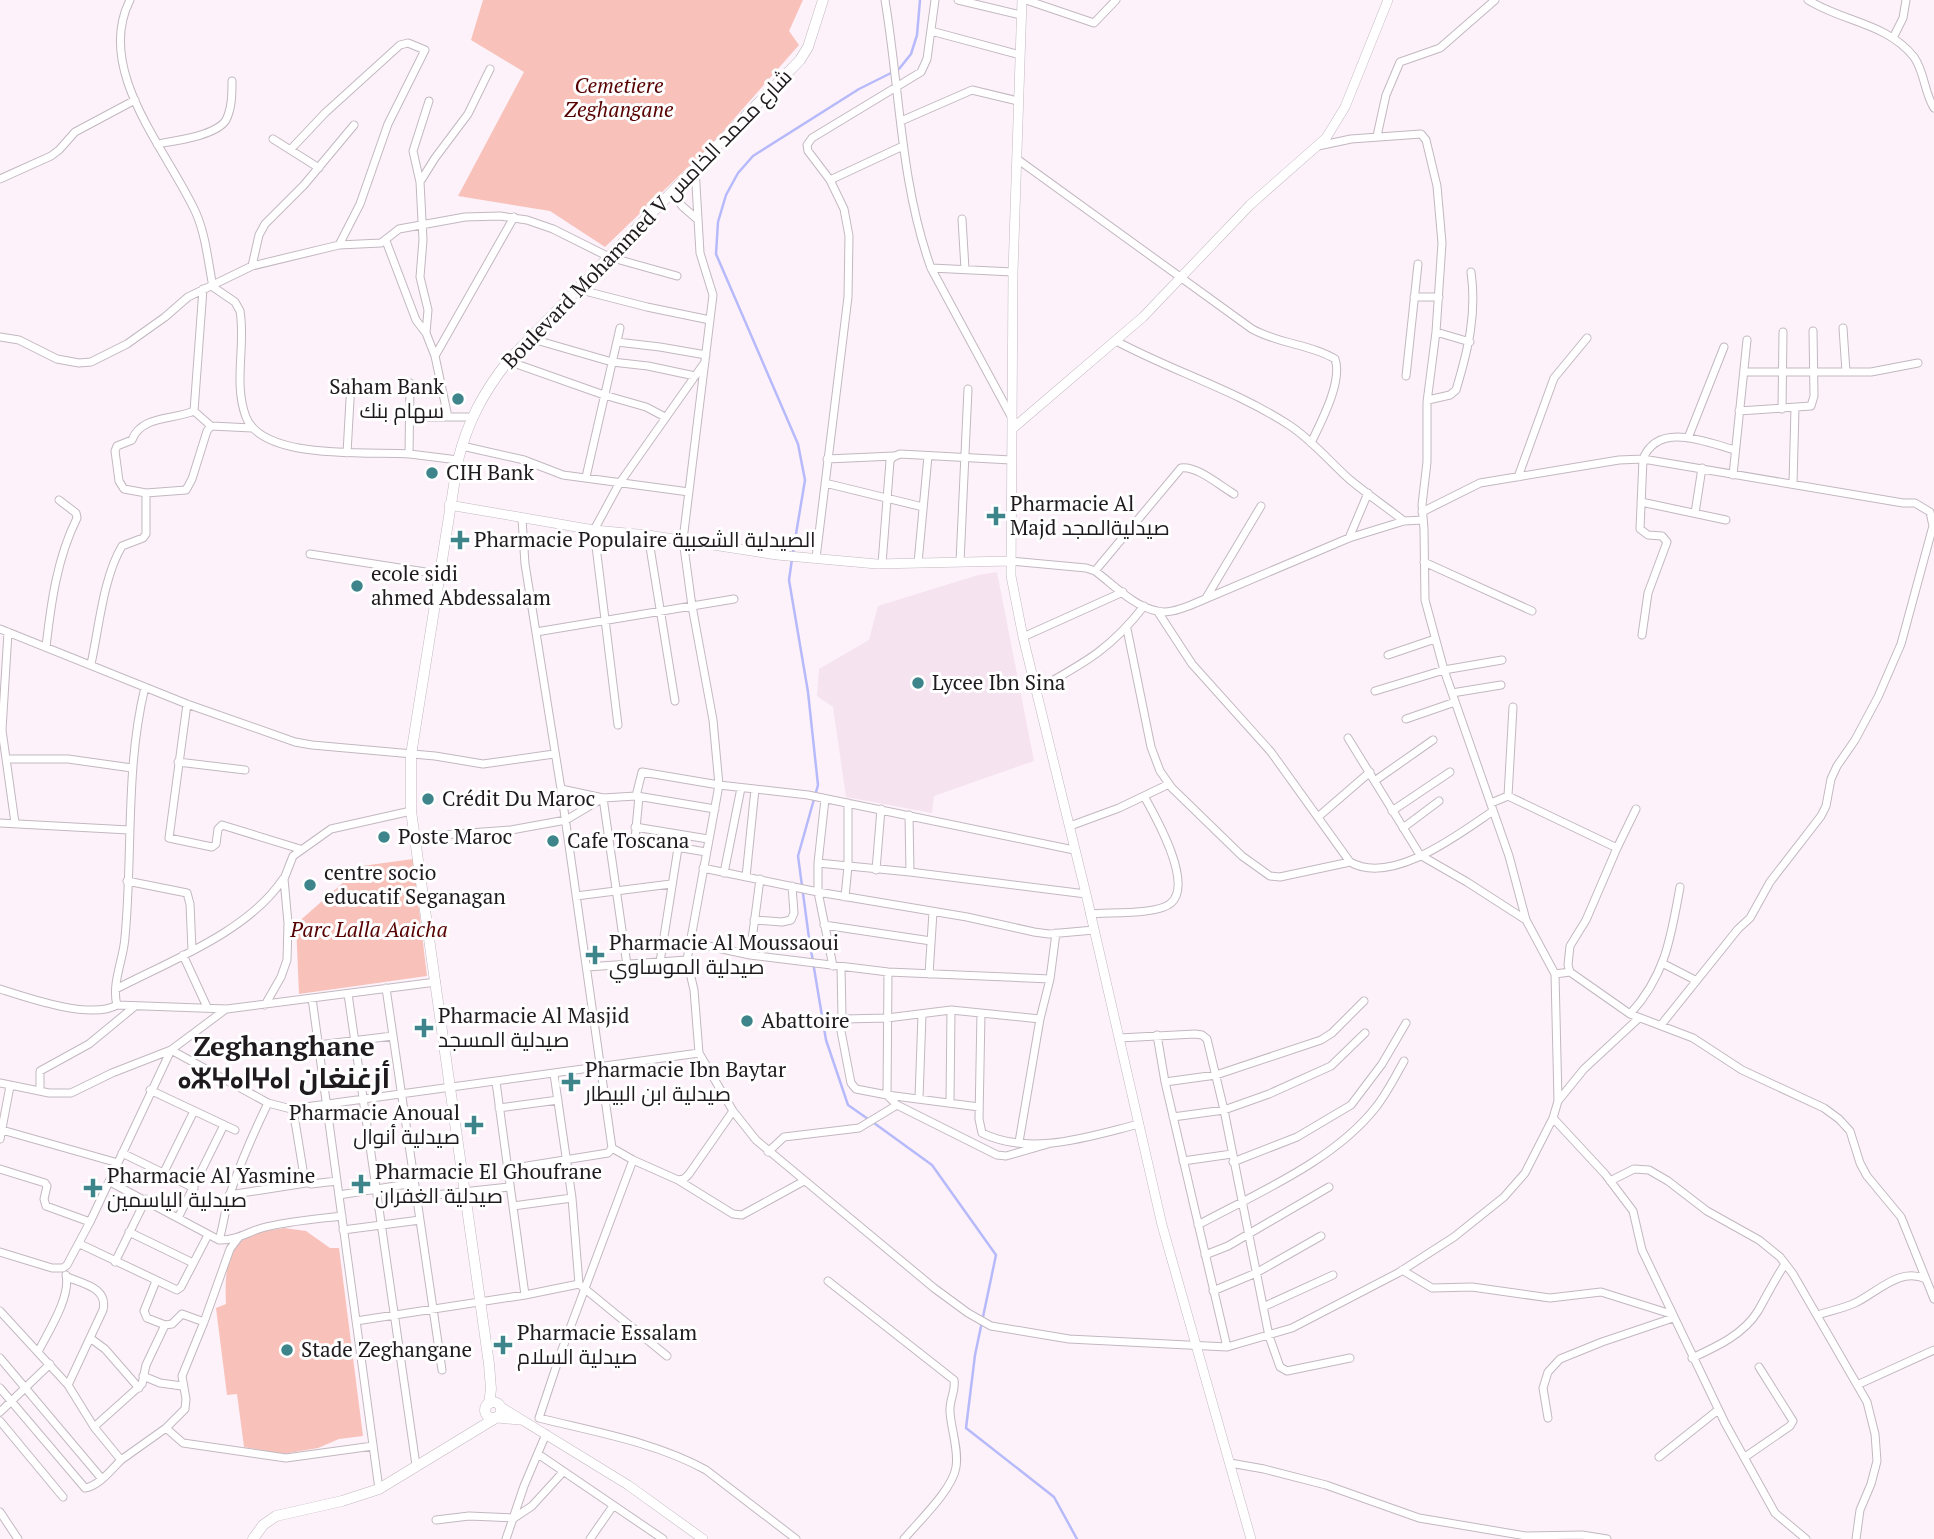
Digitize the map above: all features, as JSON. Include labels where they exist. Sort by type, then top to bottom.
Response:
[{"type":"main road","name":"Boulevard Mohammed V شارع محمد الخامس","points":[[494,1410],[411,811],[411,755],[458,460],[471,417],[508,361],[805,54],[822,5],[829,0]]},
{"type":"main road","points":[[254,1539],[263,1525],[276,1516],[342,1501],[379,1489],[464,1436],[494,1410]]},
{"type":"street","points":[[130,0],[120,25],[120,44],[135,100],[201,226],[213,286],[234,302],[240,311],[242,400],[245,416],[252,428],[269,439],[313,450],[410,454],[458,460]]},
{"type":"street","points":[[883,0],[887,10],[898,85],[903,146],[916,221],[931,268],[1012,418]]},
{"type":"street","points":[[816,558],[848,297],[849,264],[847,216],[830,180],[808,151],[808,143],[925,68],[934,0]]},
{"type":"street","points":[[958,0],[1021,15]]},
{"type":"street","points":[[1116,0],[1094,23],[1024,0],[1021,15],[1013,272],[1010,561],[1023,637],[1070,826],[1162,1225],[1251,1539]]},
{"type":"street","points":[[1012,429],[1116,341],[1257,198],[1332,130],[1345,107],[1388,0]]},
{"type":"street","points":[[1377,136],[1386,95],[1399,62],[1440,48],[1495,0]]},
{"type":"street","points":[[1808,0],[1879,29],[1893,38],[1915,59],[1924,78],[1929,101],[1934,108]]},
{"type":"street","points":[[1893,38],[1903,18],[1906,0]]},
{"type":"street","points":[[931,31],[1020,55]]},
{"type":"street","points":[[291,149],[325,113],[400,45],[408,43],[425,50],[388,124],[360,204],[339,245]]},
{"type":"street","points":[[420,182],[468,114],[490,69]]},
{"type":"street","points":[[157,144],[185,139],[221,125],[227,117],[231,103],[232,81]]},
{"type":"street","points":[[901,121],[972,90],[1018,100]]},
{"type":"street","points":[[0,178],[51,156],[75,132],[135,100]]},
{"type":"street","points":[[426,333],[428,310],[420,277],[423,251],[420,182],[412,151],[429,101]]},
{"type":"street","points":[[252,267],[259,235],[265,224],[354,125]]},
{"type":"street","points":[[695,168],[701,261],[713,295],[683,540],[713,720],[719,785],[687,960],[694,990],[699,1053],[733,1111],[768,1152],[934,1288],[991,1326],[1069,1339],[1227,1347],[1292,1328],[1402,1270],[1454,1237],[1486,1213],[1525,1173],[1553,1118],[1558,1101],[1555,974],[1526,920],[1509,856],[1451,693],[1425,600],[1422,516],[1427,462],[1427,400],[1439,297],[1440,215],[1437,186],[1426,140],[1419,134],[1377,136],[1317,146]]},
{"type":"street","points":[[273,139],[319,167]]},
{"type":"street","points":[[830,180],[903,146]]},
{"type":"street","points":[[1017,159],[1258,332],[1272,339],[1326,354],[1336,360],[1337,372],[1332,394],[1311,443]]},
{"type":"street","points":[[673,191],[682,206],[698,219]]},
{"type":"street","points":[[0,337],[19,340],[57,359],[91,362],[127,344],[165,317],[188,296],[252,267],[339,245],[386,241],[399,229],[465,216],[514,217],[553,229],[609,257],[677,276]]},
{"type":"street","points":[[435,356],[514,217]]},
{"type":"street","points":[[962,219],[965,269]]},
{"type":"street","points":[[386,241],[416,320],[426,333],[435,356],[448,416]]},
{"type":"street","points":[[1406,376],[1418,264]]},
{"type":"street","points":[[931,268],[1013,272]]},
{"type":"street","points":[[1427,400],[1453,393],[1470,342],[1473,306],[1471,272]]},
{"type":"street","points":[[577,288],[710,320]]},
{"type":"street","points":[[194,411],[203,289]]},
{"type":"street","points":[[1414,297],[1439,297]]},
{"type":"street","points":[[586,477],[620,328]]},
{"type":"street","points":[[1843,328],[1846,372]]},
{"type":"street","points":[[1739,411],[1811,406],[1815,372],[1813,331]]},
{"type":"street","points":[[1436,332],[1470,342]]},
{"type":"street","points":[[1782,409],[1783,332]]},
{"type":"street","points":[[529,338],[612,362],[695,376]]},
{"type":"street","points":[[1518,477],[1554,378],[1587,338]]},
{"type":"street","points":[[1732,475],[1747,340]]},
{"type":"street","points":[[1116,341],[1157,363],[1228,393],[1293,428],[1404,521]]},
{"type":"street","points":[[617,342],[660,347],[706,358]]},
{"type":"street","points":[[1688,438],[1724,347]]},
{"type":"street","points":[[618,725],[594,530],[619,484],[706,358]]},
{"type":"street","points":[[508,361],[604,396],[646,407],[665,418]]},
{"type":"street","points":[[1744,372],[1846,372],[1881,370],[1918,363]]},
{"type":"street","points":[[347,453],[351,382]]},
{"type":"street","points":[[410,383],[410,454]]},
{"type":"street","points":[[960,562],[968,389]]},
{"type":"street","points":[[1793,484],[1795,408]]},
{"type":"street","points":[[194,411],[211,426],[252,428]]},
{"type":"street","points":[[194,411],[142,426],[134,432],[132,440],[116,448],[121,485],[124,489],[146,494],[187,488],[211,426]]},
{"type":"street","points":[[410,417],[471,417]]},
{"type":"street","points":[[1642,635],[1647,593],[1667,542],[1662,536],[1641,532],[1643,459],[1651,446],[1671,436],[1735,450]]},
{"type":"street","points":[[462,446],[524,460],[563,475],[689,492]]},
{"type":"street","points":[[882,564],[890,461],[895,456]]},
{"type":"street","points":[[918,563],[928,456]]},
{"type":"street","points":[[827,459],[966,456],[1011,460]]},
{"type":"street","points":[[449,505],[594,530],[804,557],[882,564],[1010,561],[1082,567],[1095,570],[1123,592],[1158,612],[1177,610],[1349,538],[1422,516],[1480,483],[1619,460],[1643,459],[1915,503],[1930,512],[1933,526],[1900,645],[1878,697],[1836,766],[1826,806],[1770,882],[1750,918],[1695,980],[1661,1025]]},
{"type":"street","points":[[1095,570],[1181,468],[1195,470],[1234,494]]},
{"type":"street","points":[[1695,513],[1702,468]]},
{"type":"street","points":[[825,483],[923,507]]},
{"type":"street","points":[[1349,538],[1368,493]]},
{"type":"street","points":[[92,664],[108,586],[118,554],[122,546],[143,538],[146,534],[146,494]]},
{"type":"street","points":[[46,646],[57,570],[77,518],[76,513],[59,500]]},
{"type":"street","points":[[1641,502],[1726,520]]},
{"type":"street","points":[[1206,599],[1261,506]]},
{"type":"street","points":[[508,1169],[608,1153],[612,1148],[566,820],[525,564],[522,519]]},
{"type":"street","points":[[648,535],[675,701]]},
{"type":"street","points":[[310,554],[439,574]]},
{"type":"street","points":[[1424,562],[1532,611]]},
{"type":"street","points":[[1023,637],[1123,592]]},
{"type":"street","points":[[536,632],[734,599]]},
{"type":"street","points":[[1036,690],[1085,663],[1111,644],[1127,629],[1144,606]]},
{"type":"street","points":[[1158,612],[1192,664],[1271,752],[1350,862],[1360,867],[1400,865],[1456,835],[1508,796]]},
{"type":"street","points":[[1127,629],[1154,758],[1169,784],[1242,856],[1270,876],[1280,877],[1350,862]]},
{"type":"street","points":[[15,823],[2,730],[4,630],[187,704],[295,742],[435,756],[482,764],[554,754]]},
{"type":"street","points":[[1388,655],[1435,639]]},
{"type":"street","points":[[1375,691],[1444,670],[1502,660]]},
{"type":"street","points":[[1451,693],[1501,685]]},
{"type":"street","points":[[117,1005],[116,989],[125,938],[132,768],[145,687]]},
{"type":"street","points":[[1406,719],[1455,702]]},
{"type":"street","points":[[187,704],[169,838],[212,847],[216,844],[219,827],[222,825],[300,849]]},
{"type":"street","points":[[1508,796],[1513,707]]},
{"type":"street","points":[[1348,738],[1420,855],[1526,920]]},
{"type":"street","points":[[1376,780],[1433,740]]},
{"type":"street","points":[[6,759],[68,760],[132,768]]},
{"type":"street","points":[[178,762],[245,770]]},
{"type":"street","points":[[706,852],[635,840],[642,772],[719,785],[808,795],[1074,850]]},
{"type":"street","points":[[1318,817],[1370,772]]},
{"type":"street","points":[[1392,811],[1450,772]]},
{"type":"street","points":[[1070,826],[1119,808],[1169,784]]},
{"type":"street","points":[[724,873],[741,788]]},
{"type":"street","points":[[561,789],[603,798],[638,796],[715,809]]},
{"type":"street","points":[[747,877],[755,789]]},
{"type":"street","points":[[1090,914],[1153,910],[1174,901],[1178,887],[1172,854],[1144,796]]},
{"type":"street","points":[[1508,796],[1617,848]]},
{"type":"street","points":[[416,837],[511,830],[566,820],[603,798]]},
{"type":"street","points":[[603,798],[627,965]]},
{"type":"street","points":[[825,799],[816,892],[837,967],[843,1017],[840,1026],[851,1083],[856,1089],[979,1107]]},
{"type":"street","points":[[1403,828],[1439,801]]},
{"type":"street","points":[[845,897],[848,803]]},
{"type":"street","points":[[1636,809],[1587,920],[1570,946],[1570,972],[1630,1014],[1693,1038],[1742,1070],[1824,1108],[1839,1119],[1850,1131],[1867,1176],[1901,1217],[1934,1299]]},
{"type":"street","points":[[876,870],[881,810]]},
{"type":"street","points":[[265,1005],[287,960],[288,923],[284,879],[288,864],[300,849],[339,826],[411,811]]},
{"type":"street","points":[[909,815],[910,872]]},
{"type":"street","points":[[0,823],[129,830]]},
{"type":"street","points":[[635,827],[708,839]]},
{"type":"street","points":[[660,962],[678,848]]},
{"type":"street","points":[[818,863],[1086,894]]},
{"type":"street","points":[[703,869],[1034,932],[1094,930]]},
{"type":"street","points":[[116,989],[192,950],[246,916],[272,894],[284,879]]},
{"type":"street","points":[[750,955],[760,879]]},
{"type":"street","points":[[127,881],[187,893],[190,900],[192,950]]},
{"type":"street","points":[[576,896],[671,884]]},
{"type":"street","points":[[754,920],[791,920],[794,913],[795,887]]},
{"type":"street","points":[[1630,1014],[1650,990],[1662,963],[1674,929],[1680,887]]},
{"type":"street","points":[[929,974],[933,912]]},
{"type":"street","points":[[824,925],[931,941]]},
{"type":"street","points":[[1019,1142],[1040,1019],[1050,979],[1055,933]]},
{"type":"street","points":[[690,942],[750,955],[837,967],[888,972],[1050,979]]},
{"type":"street","points":[[183,955],[208,1007]]},
{"type":"street","points":[[587,968],[687,960]]},
{"type":"street","points":[[1662,963],[1695,980]]},
{"type":"street","points":[[888,972],[887,1094],[897,1105],[997,1155],[1006,1156],[1139,1124]]},
{"type":"street","points":[[1555,974],[1570,972]]},
{"type":"street","points":[[0,989],[57,1005],[104,1011],[117,1005],[227,1009],[436,982]]},
{"type":"street","points":[[386,988],[442,1370]]},
{"type":"street","points":[[348,994],[416,1465]]},
{"type":"street","points":[[312,998],[379,1489]]},
{"type":"street","points":[[1165,1082],[1216,1075],[1321,1040],[1332,1033],[1364,1001]]},
{"type":"street","points":[[40,1091],[40,1071],[89,1044],[134,1007]]},
{"type":"street","points":[[0,1083],[40,1091],[71,1093],[112,1073],[171,1050],[227,1009]]},
{"type":"street","points":[[843,1017],[887,1018],[951,1010],[1040,1019]]},
{"type":"street","points":[[950,1103],[951,1010]]},
{"type":"street","points":[[981,1013],[979,1127],[982,1133],[997,1139],[1048,1144]]},
{"type":"street","points":[[919,1098],[922,1014]]},
{"type":"street","points":[[1558,1101],[1584,1069],[1624,1029],[1639,1018]]},
{"type":"street","points":[[1183,1161],[1233,1158],[1297,1137],[1351,1105],[1382,1064],[1406,1023]]},
{"type":"street","points":[[1173,1117],[1224,1110],[1260,1098],[1331,1066],[1365,1033]]},
{"type":"street","points":[[1157,1035],[1165,1082],[1227,1347]]},
{"type":"street","points":[[1119,1038],[1203,1035],[1208,1044],[1224,1110],[1269,1336],[1282,1370],[1350,1358]]},
{"type":"street","points":[[318,1045],[393,1036]]},
{"type":"street","points":[[171,1050],[268,1103],[293,1109],[699,1053]]},
{"type":"street","points":[[63,1268],[80,1244],[171,1050]]},
{"type":"street","points":[[1198,1225],[1290,1175],[1339,1143],[1374,1109],[1404,1061]]},
{"type":"street","points":[[554,1074],[582,1286],[667,1356]]},
{"type":"street","points":[[496,1082],[525,1295]]},
{"type":"street","points":[[0,1139],[10,1086]]},
{"type":"street","points":[[150,1090],[235,1130]]},
{"type":"street","points":[[499,1108],[558,1100]]},
{"type":"street","points":[[219,1240],[229,1195],[251,1136],[268,1103]]},
{"type":"street","points":[[768,1152],[784,1138],[859,1128],[897,1105]]},
{"type":"street","points":[[293,1109],[306,1183]]},
{"type":"street","points":[[163,1174],[194,1111]]},
{"type":"street","points":[[678,1180],[690,1174],[733,1111]]},
{"type":"street","points":[[1553,1118],[1610,1181],[1633,1211],[1642,1251],[1718,1410],[1775,1513],[1806,1539]]},
{"type":"street","points":[[178,1218],[224,1125]]},
{"type":"street","points":[[2,1130],[118,1163]]},
{"type":"street","points":[[612,1148],[678,1180],[733,1214],[742,1214],[804,1181]]},
{"type":"street","points":[[122,1153],[194,1188]]},
{"type":"street","points":[[537,1422],[582,1286],[633,1160]]},
{"type":"street","points":[[0,1169],[45,1182],[46,1206],[90,1222]]},
{"type":"street","points":[[1610,1181],[1634,1169],[1649,1170],[1707,1211],[1759,1240],[1785,1264],[1818,1315],[1867,1402],[1871,1417],[1877,1461],[1860,1510],[1856,1539]]},
{"type":"street","points":[[229,1195],[337,1181]]},
{"type":"street","points":[[110,1182],[219,1240],[286,1223],[342,1216]]},
{"type":"street","points":[[339,1195],[414,1182]]},
{"type":"street","points":[[1205,1255],[1248,1234],[1329,1187]]},
{"type":"street","points":[[416,1197],[509,1188]]},
{"type":"street","points":[[513,1206],[572,1198]]},
{"type":"street","points":[[116,1262],[146,1199]]},
{"type":"street","points":[[343,1230],[420,1220]]},
{"type":"street","points":[[129,1232],[193,1263]]},
{"type":"street","points":[[80,1244],[178,1290],[208,1234]]},
{"type":"street","points":[[1213,1291],[1256,1273],[1321,1236]]},
{"type":"street","points":[[0,1388],[83,1487],[89,1488],[121,1460],[166,1428],[185,1409],[182,1377],[230,1249],[239,1237]]},
{"type":"street","points":[[0,1252],[52,1268],[63,1268]]},
{"type":"street","points":[[1692,1358],[1719,1346],[1742,1330],[1757,1313],[1785,1264]]},
{"type":"street","points":[[38,1352],[65,1295],[67,1277],[63,1268]]},
{"type":"street","points":[[1402,1270],[1432,1287],[1463,1286],[1550,1298],[1601,1292],[1672,1316]]},
{"type":"street","points":[[1263,1307],[1333,1275]]},
{"type":"street","points":[[1818,1315],[1855,1303],[1903,1276],[1916,1275],[1927,1280]]},
{"type":"street","points":[[67,1277],[99,1291],[104,1299],[103,1310],[68,1385]]},
{"type":"street","points":[[156,1281],[145,1314],[147,1318],[165,1325],[174,1322],[182,1314],[204,1322]]},
{"type":"street","points":[[828,1281],[954,1380],[954,1393],[949,1408],[955,1472],[947,1487],[904,1539]]},
{"type":"street","points":[[356,1321],[582,1286]]},
{"type":"street","points":[[0,1311],[68,1385],[94,1427],[121,1460]]},
{"type":"street","points":[[1548,1418],[1543,1388],[1548,1372],[1560,1359],[1672,1316]]},
{"type":"street","points":[[94,1427],[139,1388],[165,1325]]},
{"type":"street","points":[[90,1338],[105,1349],[139,1388]]},
{"type":"street","points":[[1857,1385],[1934,1350]]},
{"type":"street","points":[[0,1358],[102,1479]]},
{"type":"street","points":[[0,1412],[50,1364]]},
{"type":"street","points":[[1745,1457],[1790,1426],[1793,1421],[1759,1367]]},
{"type":"street","points":[[143,1376],[160,1384],[182,1386]]},
{"type":"street","points":[[494,1410],[525,1420],[646,1446],[689,1461],[706,1470],[796,1539]]},
{"type":"street","points":[[1659,1457],[1718,1410]]},
{"type":"street","points":[[0,1421],[63,1497]]},
{"type":"street","points":[[537,1422],[546,1434],[628,1485],[703,1539]]},
{"type":"street","points":[[166,1428],[183,1443],[286,1458],[373,1446]]},
{"type":"street","points":[[506,1539],[546,1434]]},
{"type":"street","points":[[538,1454],[663,1539]]},
{"type":"street","points":[[1230,1464],[1264,1469],[1325,1485],[1419,1518],[1526,1536],[1582,1535],[1607,1539]]},
{"type":"street","points":[[436,1520],[469,1516],[514,1518],[531,1506],[563,1472]]},
{"type":"street","points":[[590,1539],[613,1506]]},
{"type":"street","points":[[0,1512],[18,1539]]},
{"type":"shaded area","name":"Lycee Ibn Sina","points":[[997,572],[1034,761],[934,796],[932,813],[846,797],[833,707],[817,696],[819,669],[869,640],[878,606],[978,575]]},
{"type":"green space","name":"Cemetiere Zeghangane","points":[[483,0],[803,0],[789,31],[799,45],[711,145],[605,247],[550,211],[458,196],[524,72],[471,40]]},
{"type":"green space","name":"Parc Lalla Aaicha","points":[[413,859],[427,976],[299,994],[296,924],[362,866]]},
{"type":"green space","name":"Stade Zeghangane","points":[[284,1228],[306,1231],[330,1248],[339,1248],[363,1436],[339,1439],[318,1448],[283,1454],[244,1447],[237,1394],[227,1395],[216,1308],[226,1304],[228,1265],[236,1247],[251,1235]]},
{"type":"waterway","points":[[793,552],[805,480],[798,444],[716,254],[718,222],[726,195],[738,173],[753,156],[859,89],[899,69],[911,54],[917,35],[920,0]]},
{"type":"waterway","points":[[792,559],[789,580],[808,692],[818,785],[798,856],[809,938],[826,1040],[848,1105],[868,1119]]},
{"type":"waterway","points":[[874,1123],[932,1165],[996,1255],[975,1355],[966,1428],[1054,1497],[1077,1539]]},
{"type":"place","name":"Saham Bank سهام بنك","points":[[458,399]]},
{"type":"place","name":"CIH Bank","points":[[432,473]]},
{"type":"place","name":"Pharmacie Al Majd صيدليةالمجد","points":[[996,516]]},
{"type":"place","name":"Pharmacie Populaire الصيدلية الشعبية","points":[[460,540]]},
{"type":"place","name":"ecole sidi ahmed Abdessalam","points":[[357,586]]},
{"type":"place","name":"Lycee Ibn Sina","points":[[918,683]]},
{"type":"place","name":"Crédit Du Maroc","points":[[428,799]]},
{"type":"place","name":"Poste Maroc","points":[[384,837]]},
{"type":"place","name":"Cafe Toscana","points":[[553,841]]},
{"type":"place","name":"centre socio educatif Seganagan","points":[[310,885]]},
{"type":"place","name":"Pharmacie Al Moussaoui صيدلية الموساوي","points":[[595,955]]},
{"type":"place","name":"Abattoire","points":[[747,1021]]},
{"type":"place","name":"Pharmacie Al Masjid صيدلية المسجد","points":[[424,1028]]},
{"type":"place","name":"Pharmacie Ibn Baytar صيدلية ابن البيطار","points":[[571,1082]]},
{"type":"place","name":"Pharmacie Anoual صيدلية أنوال","points":[[474,1125]]},
{"type":"place","name":"Pharmacie El Ghoufrane صيدلية الغفران","points":[[361,1184]]},
{"type":"place","name":"Pharmacie Al Yasmine صيدلية الياسمين","points":[[93,1188]]},
{"type":"place","name":"Pharmacie Essalam صيدلية السلام","points":[[503,1345]]},
{"type":"place","name":"Stade Zeghangane","points":[[287,1350]]},
{"type":"district","name":"Zeghanghane ⴰⵣⵖⴰⵏⵖⴰⵏ أزغنغان","points":[[284,1062]]}]
